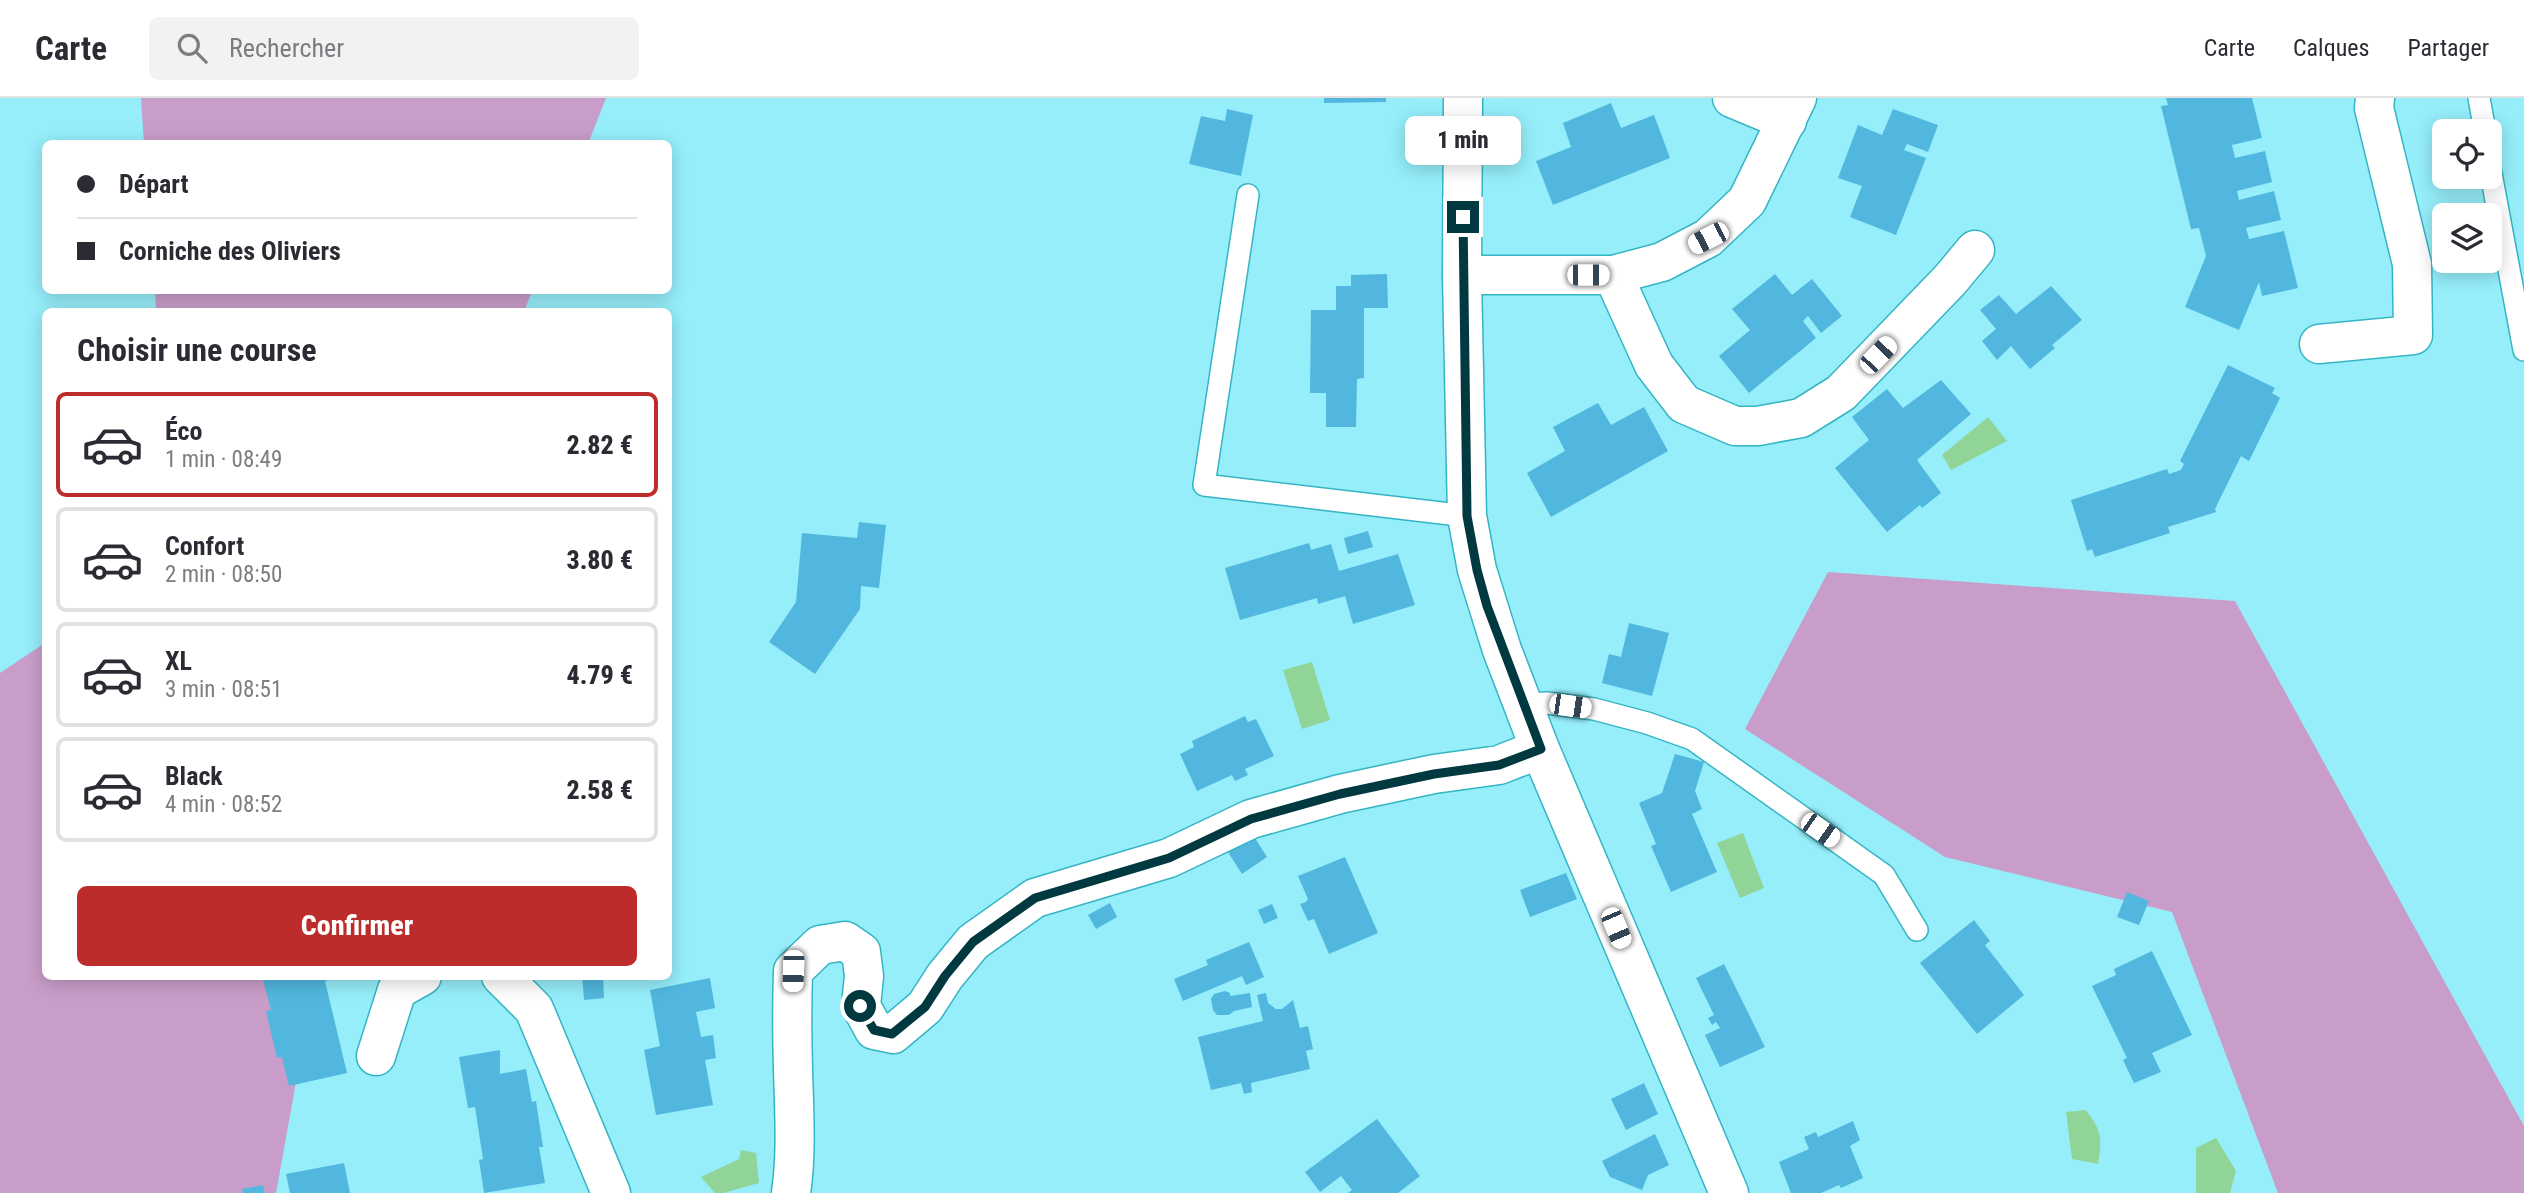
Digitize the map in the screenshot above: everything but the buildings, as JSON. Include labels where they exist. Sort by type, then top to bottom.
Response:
[{"type":"street","points":[[1464,98],[1462,275],[1467,516],[1477,570],[1522,704],[1729,1193]]},
{"type":"street","points":[[1462,275],[1613,275],[1661,262],[1708,238],[1747,201],[1792,110],[1731,98]]},
{"type":"street","points":[[2319,344],[2413,335],[2412,264],[2374,108],[2375,98]]},
{"type":"street","points":[[1613,275],[1654,365],[1685,404],[1735,426],[1758,426],[1801,418],[1842,393],[1950,280],[1975,250]]},
{"type":"street","points":[[790,1193],[794,1174],[795,1132],[791,1028],[793,971],[820,945],[845,941],[861,952],[864,976],[860,1006],[874,1030],[892,1034],[925,1007],[945,976],[973,942],[1035,898],[1169,858],[1251,819],[1340,794],[1434,774],[1499,765],[1541,749]]},
{"type":"street","points":[[376,1056],[397,990],[415,980]]},
{"type":"street","points":[[505,980],[534,1009],[611,1193]]},
{"type":"lane","points":[[2479,98],[2482,119]]},
{"type":"lane","points":[[2494,189],[2524,350]]},
{"type":"lane","points":[[1248,195],[1204,485],[1467,516]]},
{"type":"lane","points":[[1522,704],[1547,703],[1594,709],[1647,723],[1692,739],[1884,875],[1917,930]]},
{"type":"shaded area","points":[[141,98],[606,98],[590,140],[144,140]]},
{"type":"shaded area","points":[[155,294],[531,294],[526,308],[156,308]]},
{"type":"shaded area","points":[[1988,417],[2007,441],[1951,470],[1942,455]]},
{"type":"shaded area","points":[[1828,572],[2235,601],[2524,1126],[2524,1193],[2278,1193],[2172,912],[1945,857],[1745,729]]},
{"type":"shaded area","points":[[42,645],[42,980],[314,980],[276,1193],[0,1193],[0,673]]},
{"type":"shaded area","points":[[1312,662],[1330,720],[1302,729],[1283,670]]},
{"type":"shaded area","points":[[1743,833],[1764,888],[1740,898],[1717,843]]},
{"type":"shaded area","points":[[2086,1110],[2100,1136],[2098,1164],[2072,1159],[2066,1112]]},
{"type":"shaded area","points":[[2216,1138],[2236,1171],[2230,1193],[2196,1193],[2196,1148]]},
{"type":"shaded area","points":[[741,1150],[756,1153],[759,1183],[715,1193],[701,1177],[739,1159]]},
{"type":"route","points":[[860,1006],[874,1030],[892,1034],[925,1007],[945,976],[973,942],[1035,898],[1169,858],[1251,819],[1340,794],[1434,774],[1499,765],[1541,749],[1487,606],[1467,516],[1463,217]]}]
